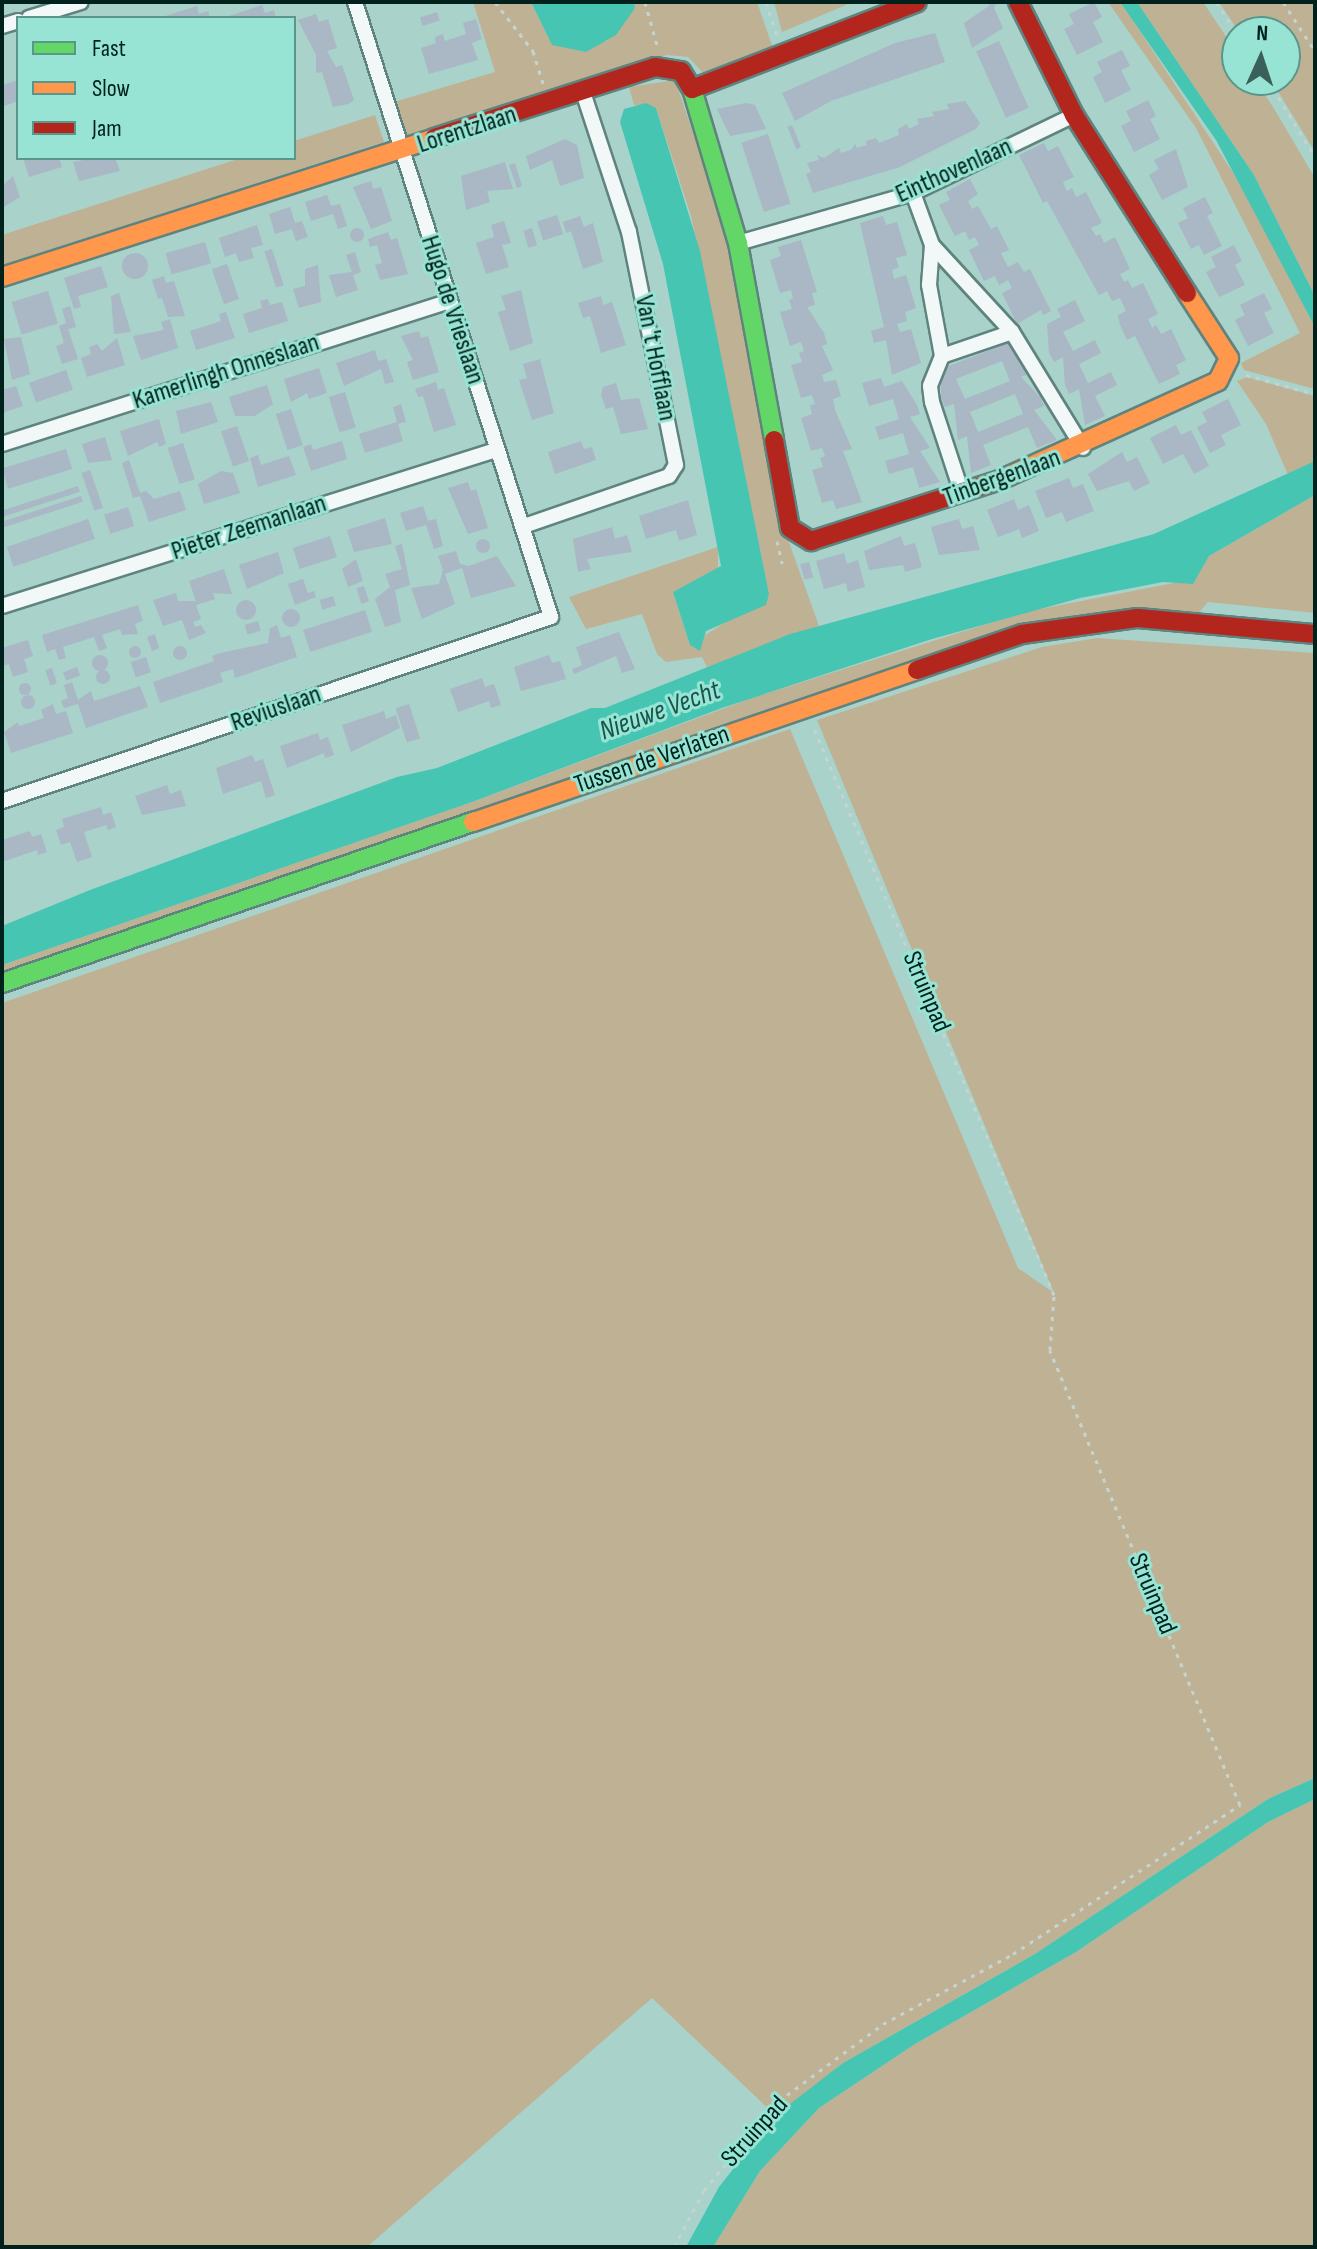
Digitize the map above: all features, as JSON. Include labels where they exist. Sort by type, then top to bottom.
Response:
[{"type":"street","points":[[36,16],[81,2]]},
{"type":"street","name":"Hugo de Vrieslaan","points":[[355,2],[551,617]]},
{"type":"street","points":[[662,65],[681,71],[692,89],[917,2]]},
{"type":"street","points":[[1018,2],[1074,115],[1229,358],[1227,370]]},
{"type":"street","name":"Lorentzlaan","points":[[2,277],[662,65]]},
{"type":"street","name":"Tinbergenlaan","points":[[692,89],[738,243],[790,528],[811,541],[962,493],[1083,448],[1218,381],[1227,370]]},
{"type":"street","name":"Van 't Hofflaan","points":[[524,526],[669,476],[676,465],[629,232],[583,92]]},
{"type":"street","name":"Einthovenlaan","points":[[738,243],[913,193],[1074,115]]},
{"type":"street","points":[[913,193],[932,245],[1012,332],[1083,448]]},
{"type":"street","points":[[932,245],[929,285],[942,356],[930,386],[932,402],[962,493]]},
{"type":"street","name":"Kamerlingh Onneslaan","points":[[2,444],[449,301]]},
{"type":"street","points":[[942,356],[1012,332]]},
{"type":"street","name":"Pieter Zeemanlaan","points":[[2,606],[496,450]]},
{"type":"street","name":"Reviuslaan","points":[[2,801],[551,617]]},
{"type":"street","name":"Tussen de Verlaten","points":[[2,983],[1000,640],[1070,624],[1163,619],[1266,634],[1315,634]]},
{"type":"path","points":[[495,2],[533,51],[549,103]]},
{"type":"path","points":[[645,2],[662,65]]},
{"type":"path","points":[[766,2],[784,55]]},
{"type":"path","points":[[1283,2],[1315,51]]},
{"type":"path","points":[[1278,96],[1315,157]]},
{"type":"path","points":[[1227,370],[1315,394]]},
{"type":"path","points":[[776,533],[782,563]]},
{"type":"path","name":"Struinpad","points":[[674,2247],[704,2190],[779,2101],[883,2024],[1013,1954],[1240,1805],[1050,1350],[1054,1295],[805,707]]},
{"type":"shaded area","points":[[473,2],[531,2],[552,45],[607,41],[635,8],[634,2],[757,2],[774,51],[704,74],[688,57],[667,55],[407,137],[394,102],[495,72]]},
{"type":"shaded area","points":[[774,2],[845,2],[846,5],[782,32]]},
{"type":"shaded area","points":[[1108,2],[1122,4],[1245,191],[1315,327],[1315,389],[1244,370],[1241,363],[1300,333],[1196,128]]},
{"type":"shaded area","points":[[1137,2],[1203,2],[1221,29],[1221,96],[1266,96],[1273,107],[1315,178],[1315,296],[1254,175]]},
{"type":"shaded area","points":[[1219,2],[1315,2],[1315,152],[1281,96],[1301,96],[1301,16],[1228,16]]},
{"type":"shaded area","points":[[675,80],[726,229],[782,523],[819,626],[708,669],[702,657],[666,662],[657,654],[642,614],[586,629],[569,597],[718,547],[718,570],[673,592],[690,645],[769,594],[691,216],[656,108],[634,105],[629,87]]},
{"type":"shaded area","points":[[375,115],[384,142],[2,265],[2,235],[235,160],[296,160],[296,140]]},
{"type":"shaded area","points":[[1247,377],[1315,396],[1315,461],[1288,475],[1266,424],[1237,381]]},
{"type":"shaded area","points":[[1315,495],[1315,613],[1208,602],[1196,616],[1090,615],[2,977],[2,965],[472,802],[752,698],[1025,612],[1189,580],[1209,556]]},
{"type":"shaded area","points":[[1097,638],[1315,653],[1315,1778],[1268,1799],[1035,1954],[843,2063],[777,2117],[652,1998],[367,2247],[2,2247],[2,1003],[790,729],[1018,1268],[1054,1293],[817,720],[1042,647]]},
{"type":"shaded area","points":[[1315,1799],[1315,2247],[713,2247],[760,2171],[819,2108],[915,2044],[1076,1952],[1268,1822]]},
{"type":"water","points":[[531,2],[634,2],[635,8],[616,35],[586,52],[552,45]]},
{"type":"water","points":[[1120,2],[1137,2],[1254,175],[1315,296],[1315,327],[1216,140]]},
{"type":"water","points":[[646,103],[656,108],[700,251],[769,594],[766,605],[706,631],[700,651],[690,645],[673,592],[721,566],[663,264],[620,122],[624,109]]},
{"type":"water","name":"Nieuwe Vecht","points":[[1315,461],[1315,495],[1209,556],[1193,584],[1163,582],[1080,598],[932,639],[722,708],[472,802],[2,965],[2,926],[90,890],[397,777],[437,768],[591,708],[605,708],[790,634],[1154,534]]},
{"type":"water","points":[[1315,1778],[1315,1799],[1268,1822],[1076,1952],[915,2044],[819,2108],[760,2171],[713,2247],[686,2247],[719,2187],[781,2111],[843,2063],[1035,1954],[1268,1799]]},
{"type":"building","points":[[987,2],[997,2],[994,8],[1003,28],[972,48],[964,23],[989,6]]},
{"type":"building","points":[[1094,2],[1102,17],[1093,22],[1103,42],[1077,55],[1064,29],[1074,24],[1069,14]]},
{"type":"building","points":[[262,5],[265,13],[274,10],[276,16],[229,16]]},
{"type":"building","points":[[197,6],[199,14],[208,11],[209,16],[165,16]]},
{"type":"building","points":[[437,12],[440,21],[423,26],[420,18]]},
{"type":"building","points":[[316,14],[319,22],[328,19],[337,48],[327,51],[336,67],[342,65],[354,100],[348,104],[333,107],[322,72],[316,73],[316,55],[298,20]]},
{"type":"building","points":[[476,19],[482,39],[472,43],[478,60],[429,74],[421,48],[436,43],[435,37],[443,34],[445,41],[466,34],[463,23]]},
{"type":"building","points":[[935,33],[945,62],[831,101],[795,121],[782,93],[895,43]]},
{"type":"building","points":[[999,41],[1029,108],[1006,118],[976,51]]},
{"type":"building","points":[[1122,50],[1130,66],[1121,70],[1131,90],[1105,103],[1093,77],[1102,72],[1097,62]]},
{"type":"building","points":[[16,81],[16,102],[4,106],[2,85]]},
{"type":"building","points":[[1148,100],[1156,116],[1150,119],[1160,139],[1134,152],[1121,126],[1131,121],[1126,111]]},
{"type":"building","points":[[965,101],[980,123],[976,129],[900,167],[813,193],[806,174],[811,172],[807,163],[819,160],[817,155],[824,158],[839,148],[841,153],[851,150],[855,144],[857,148],[867,145],[866,141],[876,138],[879,143],[899,135],[898,129],[907,124],[909,129],[919,124],[917,119],[949,109],[947,104]]},
{"type":"building","points":[[746,103],[755,105],[766,129],[730,136],[717,109]]},
{"type":"building","points":[[792,125],[801,147],[796,149],[787,127]]},
{"type":"building","points":[[768,134],[791,203],[764,212],[741,143]]},
{"type":"building","points":[[565,139],[577,145],[584,178],[560,186],[552,160],[530,170],[526,156]]},
{"type":"building","points":[[1044,143],[1048,151],[1058,146],[1074,177],[1063,182],[1067,191],[1072,188],[1076,197],[1086,192],[1102,223],[1091,228],[1096,236],[1100,234],[1104,243],[1115,237],[1130,269],[1120,274],[1124,282],[1128,280],[1132,288],[1143,283],[1158,314],[1148,319],[1152,328],[1156,325],[1161,334],[1171,329],[1186,360],[1176,365],[1180,374],[1159,384],[1135,336],[1127,340],[1120,325],[1118,315],[1126,311],[1120,298],[1112,301],[1107,291],[1099,295],[1047,201],[1043,203],[1019,155]]},
{"type":"building","points":[[1176,149],[1188,187],[1162,200],[1149,175],[1159,169],[1154,160]]},
{"type":"building","points":[[24,160],[60,160],[62,167],[29,177]]},
{"type":"building","points":[[116,160],[120,171],[79,181],[73,162]]},
{"type":"building","points":[[505,162],[513,189],[487,191],[490,202],[466,210],[461,176]]},
{"type":"building","points":[[515,163],[522,186],[517,188],[509,165]]},
{"type":"building","points":[[13,176],[20,197],[2,208],[2,186]]},
{"type":"building","points":[[970,179],[978,194],[968,201],[972,209],[978,206],[991,229],[997,226],[1009,250],[1001,253],[1008,267],[1018,262],[1024,272],[1030,269],[1051,311],[1043,315],[1041,310],[1017,324],[1002,293],[1012,288],[1008,280],[999,285],[995,276],[984,281],[969,250],[979,245],[975,237],[969,240],[965,231],[955,236],[939,205],[950,200],[946,192]]},
{"type":"building","points":[[371,181],[373,189],[381,187],[392,221],[371,229],[353,187]]},
{"type":"building","points":[[327,195],[331,206],[340,204],[347,226],[338,229],[333,214],[311,221],[305,202]]},
{"type":"building","points":[[1205,197],[1213,213],[1207,216],[1222,246],[1204,255],[1199,245],[1191,249],[1178,223],[1188,218],[1183,208]]},
{"type":"building","points":[[290,207],[295,223],[302,221],[308,237],[296,241],[292,229],[275,234],[269,214]]},
{"type":"building","points":[[557,215],[563,234],[543,241],[537,221]]},
{"type":"building","points":[[580,216],[584,227],[593,223],[603,262],[583,269],[571,231],[566,233],[563,222]]},
{"type":"building","points":[[883,216],[886,225],[897,222],[907,255],[896,258],[899,267],[892,270],[894,279],[906,275],[916,308],[905,312],[907,321],[897,324],[900,332],[911,329],[921,363],[892,375],[886,340],[874,343],[871,331],[884,327],[860,223]]},
{"type":"building","points":[[504,221],[511,243],[502,245],[509,267],[486,274],[476,243],[494,237],[491,225]]},
{"type":"building","points":[[257,225],[263,245],[251,248],[254,258],[239,262],[236,253],[225,257],[219,238]]},
{"type":"building","points":[[357,228],[364,235],[357,242],[350,235]]},
{"type":"building","points":[[532,228],[537,245],[528,248],[523,230]]},
{"type":"building","points":[[388,232],[391,240],[397,238],[408,274],[380,280],[375,265],[382,263],[377,245],[370,247],[368,239]]},
{"type":"building","points":[[801,240],[817,292],[812,293],[815,305],[807,307],[824,333],[827,344],[822,346],[833,370],[822,375],[824,382],[836,380],[841,396],[833,399],[835,410],[852,449],[843,451],[862,502],[836,509],[833,500],[822,503],[812,470],[823,467],[820,458],[825,456],[822,448],[811,451],[801,418],[812,414],[810,405],[815,404],[812,395],[801,398],[791,365],[802,362],[799,353],[804,351],[801,342],[790,346],[780,312],[792,309],[789,300],[793,298],[791,290],[780,293],[770,260],[781,256],[778,247]]},
{"type":"building","points":[[205,242],[211,263],[172,274],[166,253]]},
{"type":"building","points":[[1234,245],[1242,261],[1235,265],[1245,285],[1219,297],[1206,272],[1216,267],[1211,257]]},
{"type":"building","points":[[272,249],[284,285],[276,288],[264,251]]},
{"type":"building","points":[[355,252],[361,272],[353,275],[358,290],[336,297],[329,275],[352,272],[346,255]]},
{"type":"building","points":[[135,253],[144,257],[148,266],[144,275],[135,279],[126,275],[122,266],[126,257]]},
{"type":"building","points":[[227,264],[239,299],[224,304],[212,269]]},
{"type":"building","points":[[318,265],[321,302],[299,308],[293,289],[305,286],[305,269]]},
{"type":"building","points":[[101,266],[108,287],[78,296],[81,307],[74,309],[64,278]]},
{"type":"building","points":[[164,276],[166,283],[174,281],[185,316],[168,317],[162,298],[158,299],[152,280]]},
{"type":"building","points":[[521,290],[533,343],[510,351],[498,312],[506,310],[501,296]]},
{"type":"building","points":[[48,291],[58,324],[22,335],[12,302]]},
{"type":"building","points":[[119,293],[131,332],[114,334],[111,296]]},
{"type":"building","points":[[1264,293],[1272,309],[1264,313],[1274,333],[1248,346],[1235,320],[1245,315],[1240,305]]},
{"type":"building","points":[[601,296],[603,305],[612,302],[626,345],[601,353],[590,316],[583,318],[578,303]]},
{"type":"building","points":[[268,299],[270,305],[282,302],[288,321],[249,333],[243,314],[262,308],[260,301]]},
{"type":"building","points":[[1075,300],[1085,321],[1063,332],[1073,351],[1095,340],[1101,353],[1079,364],[1088,383],[1111,372],[1117,385],[1095,396],[1105,416],[1085,425],[1079,389],[1069,394],[1065,385],[1063,357],[1054,362],[1049,353],[1047,324],[1061,317],[1057,309]]},
{"type":"building","points":[[70,306],[76,327],[68,329],[78,359],[62,364],[56,346],[64,343],[59,326],[66,323],[62,309]]},
{"type":"building","points":[[226,312],[235,338],[196,350],[190,331],[221,321],[219,314]]},
{"type":"building","points":[[170,319],[178,348],[141,360],[133,336],[164,330],[161,322]]},
{"type":"building","points":[[419,331],[421,338],[428,336],[439,372],[413,380],[407,362],[413,360],[401,336]]},
{"type":"building","points":[[21,337],[30,374],[12,380],[4,339]]},
{"type":"building","points":[[117,338],[125,365],[87,377],[81,358],[91,354],[89,347],[97,344],[102,351]]},
{"type":"building","points":[[1008,343],[1027,364],[1031,373],[1021,377],[1040,397],[1044,406],[1034,410],[1057,440],[1037,448],[1028,427],[983,445],[991,465],[971,473],[967,436],[958,440],[954,404],[945,407],[941,398],[941,369]],"holes":[[[1002,361],[1010,381],[965,399],[956,379]],[[1015,394],[1023,414],[978,432],[970,412]]]},
{"type":"building","points":[[375,350],[378,361],[386,359],[394,382],[385,384],[381,369],[344,386],[336,363]]},
{"type":"building","points":[[540,359],[554,413],[532,420],[519,380],[527,378],[523,364]]},
{"type":"building","points":[[319,368],[327,393],[309,399],[307,393],[291,402],[284,379]]},
{"type":"building","points":[[66,370],[73,390],[36,403],[29,383]]},
{"type":"building","points":[[881,378],[884,387],[902,381],[917,405],[920,414],[910,417],[930,448],[920,451],[940,482],[919,488],[913,467],[889,474],[885,461],[909,454],[903,433],[879,440],[875,427],[899,419],[893,399],[869,406],[862,383]]},
{"type":"building","points":[[436,382],[438,390],[444,388],[456,425],[434,432],[423,396],[418,397],[415,389]]},
{"type":"building","points":[[616,383],[621,400],[639,398],[648,429],[621,434],[613,407],[606,409],[601,395],[603,387]]},
{"type":"building","points":[[267,385],[273,404],[255,416],[235,416],[229,397]]},
{"type":"building","points":[[16,386],[23,406],[2,413],[2,390]]},
{"type":"building","points":[[345,392],[356,427],[340,432],[329,397]]},
{"type":"building","points":[[1228,399],[1241,425],[1221,435],[1226,445],[1210,453],[1197,427],[1207,422],[1202,412]]},
{"type":"building","points":[[211,402],[218,422],[181,434],[176,411]]},
{"type":"building","points":[[401,404],[406,422],[398,424],[403,441],[365,453],[359,434],[397,422],[393,407]]},
{"type":"building","points":[[291,409],[303,445],[288,450],[276,414]]},
{"type":"building","points":[[159,419],[166,444],[159,447],[157,442],[128,456],[120,431]]},
{"type":"building","points":[[1176,425],[1181,435],[1191,430],[1209,466],[1194,474],[1183,454],[1163,464],[1150,438]]},
{"type":"building","points":[[237,426],[249,461],[233,467],[221,432]]},
{"type":"building","points":[[105,437],[112,460],[88,463],[82,444]]},
{"type":"building","points":[[342,441],[347,459],[311,471],[303,447],[311,444],[313,450]]},
{"type":"building","points":[[581,441],[584,449],[592,447],[596,460],[555,474],[548,452]]},
{"type":"building","points":[[183,443],[195,479],[180,484],[168,448]]},
{"type":"building","points":[[66,449],[72,469],[8,489],[2,469]]},
{"type":"building","points":[[1122,452],[1127,462],[1137,457],[1150,483],[1134,491],[1129,481],[1097,491],[1088,474]]},
{"type":"building","points":[[258,455],[261,465],[289,456],[296,475],[258,487],[250,458]]},
{"type":"building","points":[[129,460],[140,493],[146,491],[154,499],[180,491],[186,510],[149,522],[140,496],[133,498],[122,463]]},
{"type":"building","points":[[90,470],[103,508],[95,511],[81,473]]},
{"type":"building","points":[[221,471],[233,473],[240,493],[204,504],[198,484]]},
{"type":"building","points":[[1069,478],[1073,488],[1083,484],[1094,511],[1066,522],[1062,512],[1046,518],[1035,491]]},
{"type":"building","points":[[468,482],[471,491],[476,489],[488,528],[468,534],[448,488]]},
{"type":"building","points":[[78,486],[80,492],[4,516],[2,511]]},
{"type":"building","points":[[81,496],[83,502],[4,527],[2,522]]},
{"type":"building","points":[[1014,499],[1018,510],[1029,505],[1039,531],[1022,538],[1019,529],[998,537],[987,510]]},
{"type":"building","points":[[688,500],[697,535],[679,541],[676,530],[646,539],[639,516]]},
{"type":"building","points":[[423,506],[428,521],[436,519],[443,546],[434,549],[426,525],[406,531],[400,513]]},
{"type":"building","points":[[128,507],[134,526],[110,534],[104,515]]},
{"type":"building","points":[[385,518],[392,544],[354,552],[347,530]]},
{"type":"building","points":[[88,519],[95,539],[14,567],[7,547]]},
{"type":"building","points":[[959,519],[962,529],[973,526],[980,550],[939,555],[931,527]]},
{"type":"building","points":[[612,527],[615,539],[627,535],[632,552],[587,559],[591,569],[578,572],[573,539]]},
{"type":"building","points":[[330,536],[337,557],[300,569],[293,548]]},
{"type":"building","points":[[901,536],[904,546],[915,543],[922,567],[905,572],[903,565],[869,570],[864,551]]},
{"type":"building","points":[[483,539],[490,546],[483,553],[476,546]]},
{"type":"building","points":[[402,544],[410,585],[395,590],[401,622],[385,627],[375,599],[390,587],[385,574],[402,569],[395,546]]},
{"type":"building","points":[[456,551],[460,564],[469,566],[497,556],[516,586],[471,598],[462,568],[445,574],[455,604],[422,619],[411,588],[439,584],[443,570],[438,556]]},
{"type":"building","points":[[278,552],[284,573],[247,589],[239,565]]},
{"type":"building","points":[[844,553],[847,564],[858,560],[865,587],[848,592],[846,583],[824,589],[816,561]]},
{"type":"building","points":[[356,559],[363,581],[348,587],[342,569]]},
{"type":"building","points":[[809,562],[813,577],[804,580],[800,564]]},
{"type":"building","points":[[224,569],[232,594],[213,593],[215,599],[196,605],[201,619],[193,622],[195,627],[201,625],[206,633],[189,640],[182,620],[163,626],[153,600],[176,593],[178,601],[196,601],[189,581]]},
{"type":"building","points":[[303,579],[308,593],[314,591],[316,597],[295,605],[288,584]]},
{"type":"building","points":[[364,586],[369,601],[361,604],[356,588]]},
{"type":"building","points":[[333,596],[336,606],[323,610],[320,600]]},
{"type":"building","points":[[246,600],[253,603],[256,610],[253,617],[246,620],[239,617],[236,610],[239,603]]},
{"type":"building","points":[[138,605],[143,621],[135,624],[138,634],[122,635],[120,629],[102,635],[107,648],[99,651],[94,637],[63,647],[66,658],[59,660],[55,649],[47,652],[42,635]]},
{"type":"building","points":[[291,609],[300,618],[291,627],[282,618]]},
{"type":"building","points":[[365,610],[372,632],[310,652],[303,630]]},
{"type":"building","points":[[258,621],[261,631],[248,635],[245,625]]},
{"type":"building","points":[[277,625],[281,638],[290,635],[297,657],[235,678],[233,669],[220,673],[223,682],[160,703],[153,682],[214,661],[212,656],[220,653],[268,643],[270,628]]},
{"type":"building","points":[[619,632],[635,669],[622,673],[616,656],[574,674],[572,669],[582,665],[576,647]]},
{"type":"building","points":[[155,634],[159,648],[152,651],[147,637]]},
{"type":"building","points":[[28,640],[33,656],[24,659],[28,672],[13,677],[9,664],[2,666],[2,648]]},
{"type":"building","points":[[135,646],[141,652],[135,658],[129,652]]},
{"type":"building","points":[[180,646],[187,653],[180,660],[173,653]]},
{"type":"building","points":[[100,655],[108,663],[100,671],[92,663]]},
{"type":"building","points":[[549,655],[552,663],[560,661],[566,679],[521,691],[514,667]]},
{"type":"building","points":[[146,657],[151,672],[136,677],[131,662]]},
{"type":"building","points":[[77,667],[80,675],[66,681],[63,672]]},
{"type":"building","points":[[52,668],[57,683],[50,685],[45,670]]},
{"type":"building","points":[[103,670],[110,677],[103,684],[96,677]]},
{"type":"building","points":[[482,678],[485,687],[494,684],[501,705],[491,708],[489,701],[458,712],[450,689]]},
{"type":"building","points":[[72,682],[78,700],[91,691],[94,701],[140,686],[148,707],[86,728],[78,704],[64,708],[61,701],[68,698],[64,685]]},
{"type":"building","points":[[25,683],[31,689],[25,695],[19,689]]},
{"type":"building","points":[[28,695],[35,702],[28,709],[21,702]]},
{"type":"building","points":[[53,704],[56,714],[66,711],[73,733],[11,753],[4,732],[18,722],[19,726],[44,718],[41,710]]},
{"type":"building","points":[[409,704],[420,738],[407,743],[396,708]]},
{"type":"building","points":[[384,711],[386,719],[396,715],[400,728],[351,752],[342,725]]},
{"type":"building","points":[[318,733],[320,740],[328,737],[334,755],[325,758],[324,753],[287,768],[280,746]]},
{"type":"building","points":[[252,755],[255,762],[263,759],[275,795],[266,798],[261,781],[223,794],[216,768]]},
{"type":"building","points":[[167,785],[170,794],[181,790],[186,806],[142,815],[135,796]]},
{"type":"building","points":[[101,807],[103,815],[111,812],[116,827],[108,830],[106,825],[84,832],[92,857],[77,862],[70,842],[61,845],[56,830],[64,827],[62,819]]},
{"type":"building","points":[[30,831],[32,837],[41,834],[47,852],[38,855],[37,850],[2,862],[2,840]]},
{"type":"traffic: fast","points":[[692,89],[738,243],[774,440]]},
{"type":"traffic: fast","points":[[2,983],[473,822]]},
{"type":"traffic: slow","points":[[2,277],[434,138]]},
{"type":"traffic: slow","points":[[1000,480],[1218,381],[1229,358],[1187,293]]},
{"type":"traffic: slow","points":[[473,822],[917,670]]},
{"type":"traffic: jam","points":[[434,138],[655,67],[681,71],[692,89],[917,2]]},
{"type":"traffic: jam","points":[[1018,2],[1074,115],[1187,293]]},
{"type":"traffic: jam","points":[[774,440],[790,528],[811,541],[1000,480]]},
{"type":"traffic: jam","points":[[917,670],[1022,634],[1138,618],[1315,634]]}]
